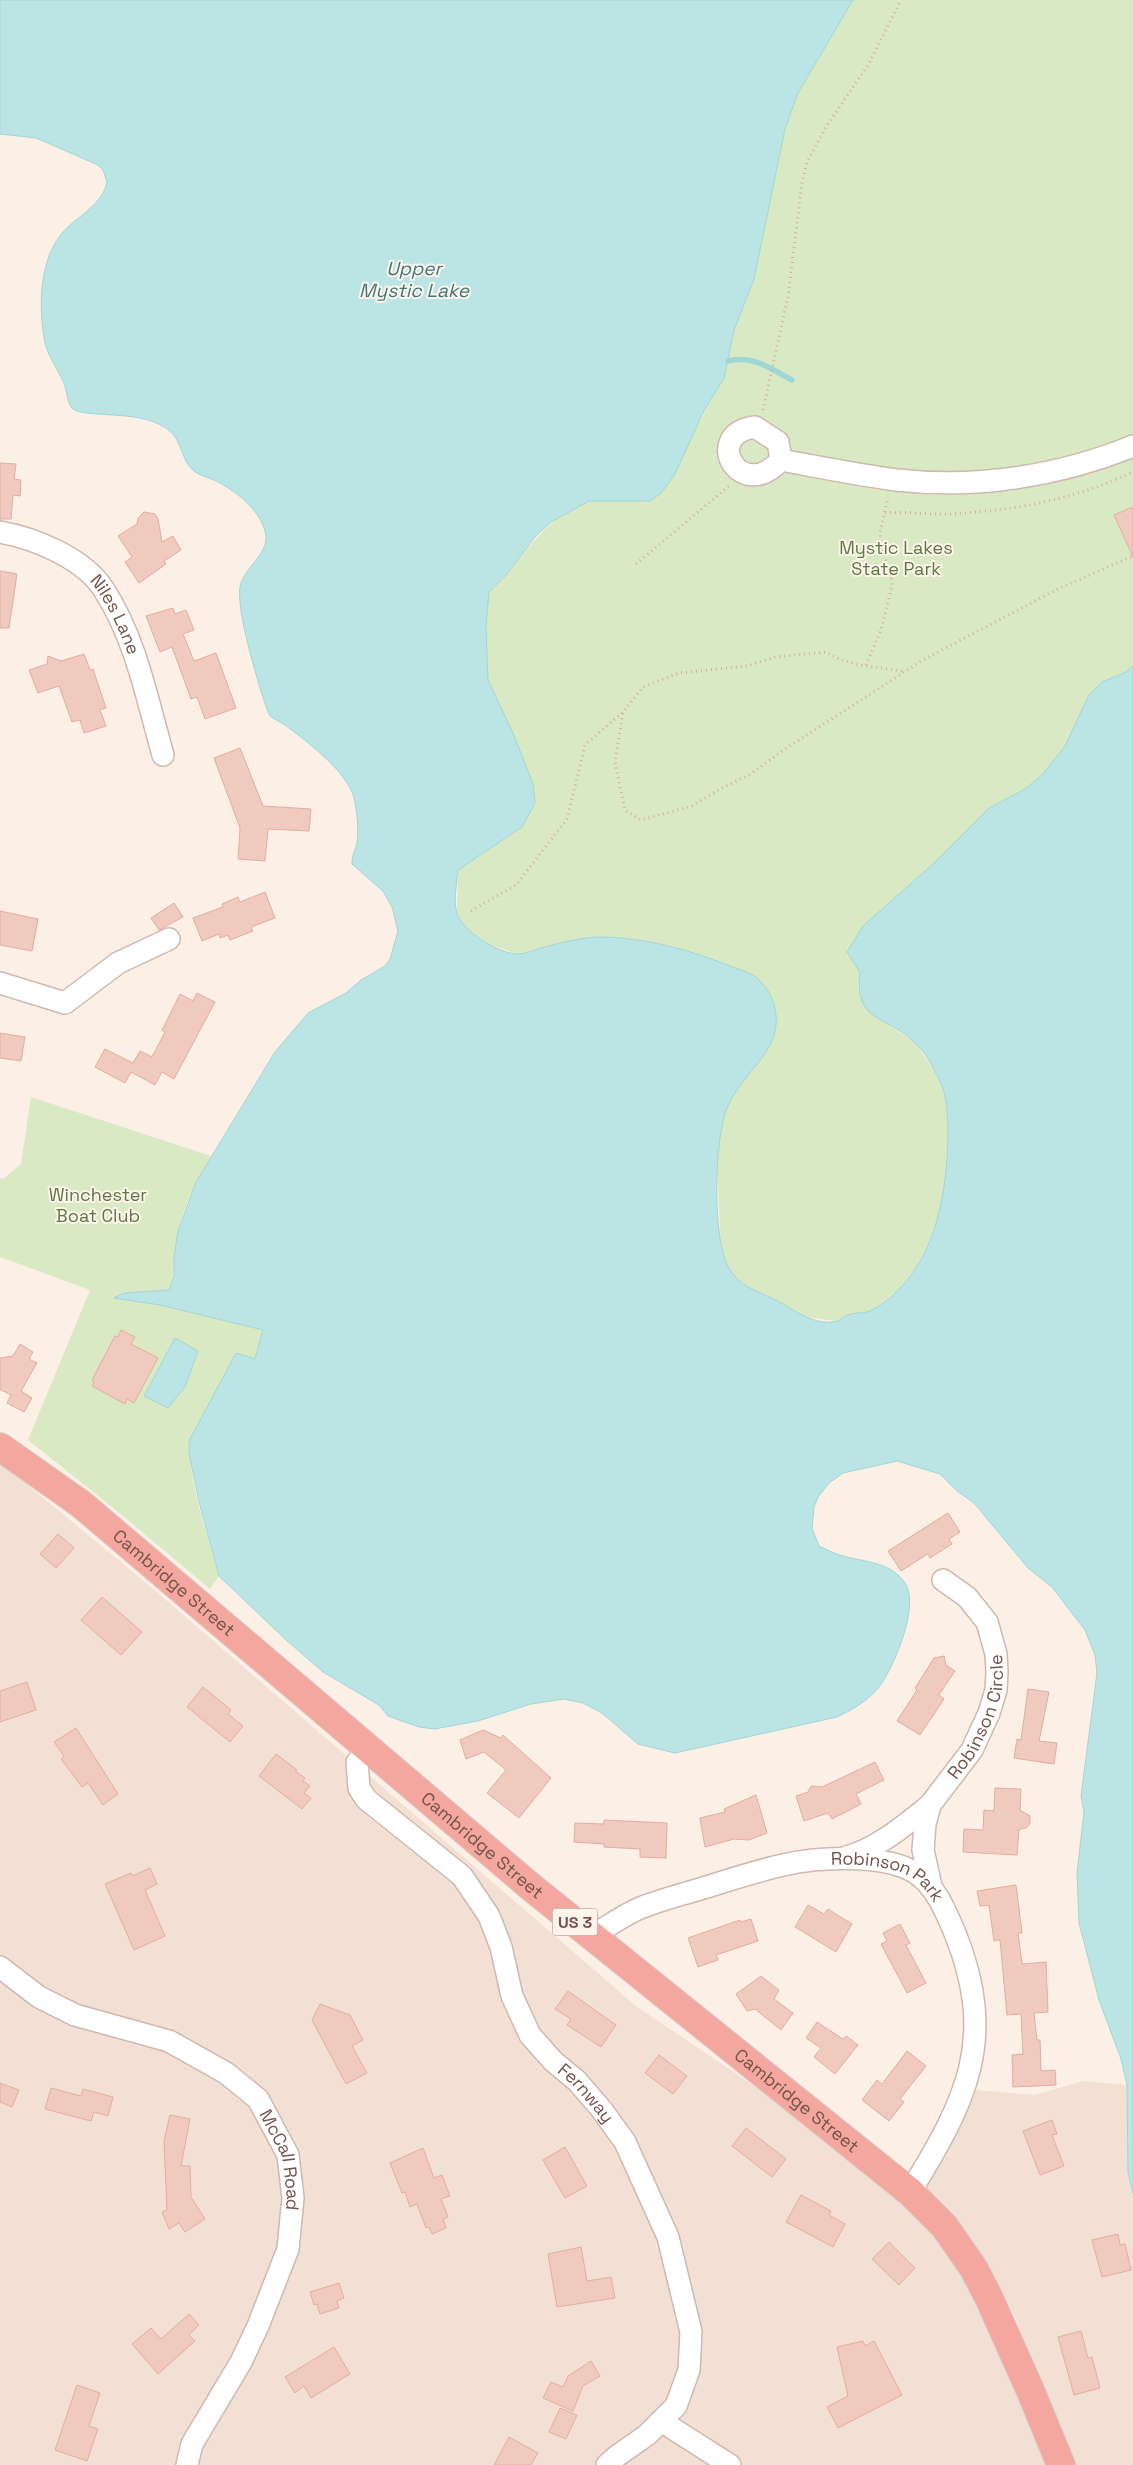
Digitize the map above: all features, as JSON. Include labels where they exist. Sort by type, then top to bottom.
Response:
[{"type":"highway","name":"Cambridge Street","points":[[0,1447],[81,1504],[368,1750],[592,1936],[910,2192],[945,2228],[974,2269],[1028,2383],[1061,2465]]},
{"type":"street","points":[[781,460],[778,442],[759,428],[748,428],[736,433],[728,444],[728,456],[733,466],[743,474],[756,475],[766,472],[781,460],[892,479],[972,482],[1002,479],[1082,465],[1133,446]]},
{"type":"street","name":"Niles Lane","points":[[0,532],[23,536],[64,554],[85,570],[104,589],[132,646],[163,755]]},
{"type":"street","points":[[0,983],[65,1003],[118,963],[169,939]]},
{"type":"street","name":"Robinson Circle","points":[[836,1859],[861,1853],[930,1805],[972,1750],[989,1713],[996,1690],[997,1672],[996,1654],[987,1622],[966,1597],[943,1580]]},
{"type":"street","name":"Fernway","points":[[368,1750],[357,1762],[359,1788],[366,1799],[462,1876],[488,1916],[502,1947],[512,1996],[530,2035],[553,2060],[578,2081],[625,2142],[668,2237],[691,2332],[689,2370],[676,2406],[647,2435],[607,2465]]},
{"type":"street","name":"Robinson Circle","points":[[930,1805],[924,1824],[923,1850],[931,1886]]},
{"type":"street","name":"Robinson Park","points":[[592,1936],[637,1909],[784,1864],[836,1859],[868,1860],[894,1864],[915,1873],[931,1886],[947,1916],[964,1958],[973,1996],[975,2033],[970,2074],[956,2110],[938,2146],[910,2192]]},
{"type":"street","name":"McCall Road","points":[[0,1967],[39,1997],[75,2015],[169,2041],[226,2072],[258,2099],[288,2155],[293,2198],[288,2249],[258,2326],[241,2362],[192,2444],[187,2465]]},
{"type":"street","points":[[661,2421],[730,2465]]},
{"type":"path","points":[[759,428],[788,297],[802,183],[807,162],[826,127],[868,65],[901,0]]},
{"type":"path","points":[[884,513],[908,511],[948,514],[992,510],[1062,499],[1096,489],[1133,472]]},
{"type":"path","points":[[636,564],[743,474]]},
{"type":"path","points":[[866,665],[881,630],[892,586],[891,573],[881,548],[880,533],[892,479]]},
{"type":"path","points":[[623,712],[615,762],[625,810],[641,820],[692,806],[720,789],[749,775],[785,748],[902,671],[1050,593],[1133,556]]},
{"type":"path","points":[[471,911],[516,885],[568,819],[585,745],[623,712],[643,687],[679,673],[747,666],[775,657],[826,652],[839,659],[902,671]]},
{"type":"shaded area","points":[[0,1462],[152,1588],[636,2006],[821,2131],[925,2223],[958,2263],[1012,2362],[1048,2465],[0,2465]]},
{"type":"shaded area","points":[[1083,2081],[1127,2085],[1128,2173],[1133,2193],[1133,2465],[1075,2465],[1035,2372],[1015,2317],[980,2252],[921,2188],[976,2090],[1035,2095]]},
{"type":"green space","name":"Mystic Lakes State Park","points":[[853,0],[1133,0],[1133,666],[1126,672],[1102,682],[1089,695],[1065,746],[1042,775],[1025,789],[989,808],[933,864],[864,926],[858,990],[876,1017],[915,1042],[939,1078],[947,1095],[949,1111],[948,1168],[941,1208],[927,1246],[915,1269],[899,1289],[870,1312],[848,1315],[836,1321],[799,1316],[783,1304],[757,1293],[734,1276],[725,1263],[721,1248],[717,1167],[719,1139],[725,1112],[734,1091],[770,1045],[675,947],[634,939],[599,937],[560,943],[517,954],[488,944],[465,927],[457,913],[458,870],[488,848],[513,733],[488,680],[486,626],[489,592],[537,538],[553,522],[570,510],[591,501],[615,498],[643,502],[689,441],[724,378],[734,330],[754,279],[785,129],[798,93]]},
{"type":"green space","name":"Winchester Boat Club","points":[[31,1097],[211,1156],[184,1212],[177,1239],[173,1276],[169,1290],[124,1293],[115,1298],[160,1305],[263,1330],[255,1360],[236,1353],[190,1439],[190,1456],[195,1491],[219,1576],[210,1589],[28,1440],[90,1290],[0,1257],[0,1178],[3,1179],[21,1164]]},
{"type":"water","name":"Upper Mystic Lake","points":[[0,0],[853,0],[798,93],[785,129],[754,279],[734,330],[724,378],[702,415],[674,476],[661,493],[650,501],[589,501],[551,522],[535,537],[507,574],[489,592],[486,626],[488,680],[513,733],[533,784],[535,803],[522,827],[458,870],[455,897],[456,908],[461,920],[474,934],[491,946],[509,953],[523,953],[563,942],[587,938],[602,937],[637,940],[670,946],[703,956],[749,973],[761,982],[772,998],[775,1008],[776,1028],[764,1055],[731,1099],[719,1143],[717,1167],[718,1218],[725,1260],[732,1273],[744,1284],[816,1321],[830,1322],[851,1314],[872,1310],[893,1295],[910,1276],[924,1254],[934,1230],[945,1180],[947,1114],[945,1094],[930,1062],[922,1051],[906,1035],[875,1017],[862,1001],[859,989],[860,972],[847,952],[863,926],[933,864],[989,808],[1025,789],[1042,775],[1065,746],[1089,695],[1102,682],[1126,672],[1133,666],[1133,2193],[1128,2173],[1127,2085],[1121,2059],[1099,2000],[1079,1923],[1077,1873],[1084,1812],[1081,1796],[1097,1673],[1095,1655],[1085,1630],[1052,1587],[1028,1568],[974,1503],[957,1491],[940,1474],[897,1461],[843,1473],[829,1483],[818,1497],[814,1507],[812,1528],[819,1546],[840,1555],[886,1567],[900,1576],[909,1593],[910,1605],[904,1634],[887,1674],[873,1694],[856,1707],[837,1717],[675,1753],[638,1744],[602,1713],[583,1703],[564,1699],[531,1704],[478,1721],[434,1729],[419,1727],[388,1716],[379,1705],[323,1672],[285,1639],[219,1576],[199,1502],[189,1453],[190,1439],[236,1353],[255,1359],[263,1330],[160,1305],[114,1298],[124,1293],[169,1290],[174,1276],[174,1257],[178,1231],[196,1182],[275,1052],[308,1013],[346,993],[361,980],[385,966],[390,959],[398,931],[392,907],[383,891],[352,864],[357,843],[358,826],[354,798],[350,788],[336,769],[317,750],[287,726],[270,716],[265,703],[240,606],[240,587],[243,579],[265,545],[266,537],[261,520],[250,506],[236,494],[214,480],[194,471],[187,463],[175,437],[160,425],[131,417],[77,411],[71,407],[64,384],[45,343],[41,308],[44,277],[52,248],[70,225],[102,195],[107,182],[103,170],[98,165],[36,138],[0,134]]},
{"type":"water","points":[[175,1338],[198,1351],[185,1387],[168,1408],[144,1396]]},
{"type":"building","points":[[0,463],[16,464],[14,479],[21,480],[20,496],[13,495],[11,519],[0,519]]},
{"type":"building","points":[[1133,507],[1133,557],[1114,515]]},
{"type":"building","points":[[144,512],[155,514],[158,519],[162,542],[173,536],[181,550],[164,561],[166,564],[139,583],[125,562],[132,557],[118,536],[137,524],[138,518]]},
{"type":"building","points":[[0,571],[17,574],[9,628],[0,628]]},
{"type":"building","points":[[173,608],[175,614],[186,610],[194,630],[183,634],[194,661],[216,653],[236,708],[205,719],[197,697],[191,699],[172,647],[160,652],[146,616]]},
{"type":"building","points":[[84,654],[90,670],[93,669],[106,708],[100,710],[106,726],[84,733],[80,720],[72,722],[59,686],[38,693],[29,670],[47,664],[48,656],[61,661]]},
{"type":"building","points":[[240,748],[263,806],[311,809],[309,831],[268,829],[265,861],[238,859],[240,828],[214,758]]},
{"type":"building","points":[[265,892],[275,918],[251,927],[253,931],[230,940],[228,935],[220,938],[219,934],[202,941],[193,918],[223,907],[222,904],[238,897],[240,902]]},
{"type":"building","points":[[174,903],[183,917],[159,930],[151,918]]},
{"type":"building","points":[[0,911],[38,919],[32,951],[0,945]]},
{"type":"building","points":[[197,993],[215,1002],[174,1079],[162,1072],[155,1085],[131,1072],[125,1083],[95,1067],[105,1049],[133,1063],[140,1051],[152,1057],[165,1032],[162,1030],[180,994],[193,1001]]},
{"type":"building","points":[[0,1033],[25,1037],[21,1061],[0,1058]]},
{"type":"building","points":[[121,1330],[135,1337],[131,1344],[158,1358],[134,1403],[127,1399],[125,1404],[92,1386],[94,1382],[92,1380],[115,1336],[118,1337]]},
{"type":"building","points":[[20,1344],[33,1352],[29,1359],[37,1363],[21,1391],[32,1398],[24,1412],[7,1403],[11,1395],[0,1389],[0,1358],[13,1356]]},
{"type":"building","points":[[948,1513],[960,1532],[949,1539],[952,1544],[930,1558],[928,1554],[901,1571],[888,1551]]},
{"type":"building","points":[[58,1534],[74,1548],[56,1568],[40,1554]]},
{"type":"building","points":[[102,1597],[142,1632],[121,1655],[81,1620]]},
{"type":"building","points":[[944,1656],[946,1665],[955,1671],[939,1695],[944,1699],[920,1735],[897,1721],[917,1690],[915,1688],[934,1658]]},
{"type":"building","points":[[27,1682],[36,1710],[0,1722],[0,1691]]},
{"type":"building","points":[[203,1687],[231,1710],[228,1714],[243,1726],[230,1742],[187,1707]]},
{"type":"building","points":[[1028,1689],[1049,1692],[1039,1741],[1057,1743],[1054,1764],[1014,1758],[1017,1739],[1021,1740]]},
{"type":"building","points":[[76,1728],[118,1794],[103,1805],[88,1783],[82,1787],[61,1759],[64,1756],[54,1742]]},
{"type":"building","points":[[483,1730],[501,1738],[503,1735],[551,1778],[519,1818],[487,1793],[506,1770],[484,1752],[466,1759],[460,1740]]},
{"type":"building","points":[[276,1754],[297,1770],[295,1771],[305,1778],[303,1781],[310,1786],[304,1793],[311,1798],[302,1809],[259,1776]]},
{"type":"building","points":[[875,1762],[884,1780],[856,1794],[861,1804],[832,1819],[828,1813],[804,1821],[796,1796],[808,1792],[811,1786],[822,1787]]},
{"type":"building","points":[[995,1788],[1021,1789],[1020,1810],[1030,1816],[1030,1824],[1026,1828],[1019,1829],[1017,1855],[963,1852],[964,1829],[983,1830],[984,1810],[994,1811]]},
{"type":"building","points":[[756,1795],[767,1833],[749,1840],[734,1839],[705,1847],[700,1818],[725,1812],[724,1809]]},
{"type":"building","points":[[604,1820],[667,1823],[666,1858],[640,1857],[640,1849],[604,1847],[604,1844],[574,1842],[575,1823],[604,1824]]},
{"type":"building","points":[[150,1868],[157,1884],[145,1890],[165,1936],[134,1950],[105,1884],[131,1873],[132,1876]]},
{"type":"building","points":[[1016,1885],[1022,1933],[1018,1933],[1022,1964],[1046,1962],[1048,2012],[1034,2013],[1037,2040],[1040,2040],[1041,2071],[1055,2070],[1056,2085],[1013,2087],[1012,2055],[1023,2054],[1021,2014],[1007,2015],[1000,1940],[994,1941],[989,1905],[980,1906],[977,1891]]},
{"type":"building","points":[[808,1905],[824,1914],[828,1909],[852,1924],[836,1952],[795,1927]]},
{"type":"building","points":[[751,1919],[758,1941],[716,1955],[718,1960],[698,1967],[688,1938],[740,1920],[741,1922]]},
{"type":"building","points":[[900,1924],[910,1943],[906,1945],[926,1983],[907,1993],[881,1944],[887,1941],[883,1933]]},
{"type":"building","points":[[761,1976],[779,1990],[774,1999],[793,2013],[781,2030],[755,2009],[747,2011],[736,1994]]},
{"type":"building","points":[[568,1991],[616,2025],[601,2047],[567,2025],[571,2019],[555,2009]]},
{"type":"building","points":[[320,2004],[350,2015],[363,2040],[352,2046],[367,2073],[346,2084],[312,2020]]},
{"type":"building","points":[[817,2022],[843,2039],[846,2036],[858,2045],[835,2074],[814,2057],[821,2048],[806,2038]]},
{"type":"building","points":[[907,2051],[926,2066],[900,2099],[904,2102],[889,2121],[862,2100],[877,2080],[882,2084]]},
{"type":"building","points":[[659,2055],[687,2076],[673,2094],[645,2073]]},
{"type":"building","points":[[0,2083],[19,2090],[12,2107],[0,2102]]},
{"type":"building","points":[[51,2088],[81,2096],[83,2089],[113,2097],[108,2116],[94,2112],[91,2121],[45,2109]]},
{"type":"building","points":[[170,2115],[190,2119],[181,2166],[190,2166],[191,2197],[205,2219],[185,2232],[179,2223],[169,2229],[162,2212],[167,2210],[164,2141]]},
{"type":"building","points":[[1052,2120],[1057,2134],[1052,2135],[1064,2166],[1040,2175],[1023,2131]]},
{"type":"building","points":[[746,2128],[786,2159],[772,2177],[732,2146]]},
{"type":"building","points":[[565,2147],[587,2186],[565,2198],[543,2160]]},
{"type":"building","points":[[423,2148],[434,2178],[442,2175],[450,2196],[441,2199],[448,2217],[443,2219],[446,2228],[432,2234],[429,2227],[426,2228],[417,2204],[410,2207],[405,2192],[402,2193],[390,2163]]},
{"type":"building","points":[[801,2195],[831,2211],[829,2215],[845,2224],[833,2247],[786,2222]]},
{"type":"building","points":[[1118,2234],[1120,2245],[1125,2244],[1131,2270],[1102,2277],[1092,2240]]},
{"type":"building","points":[[889,2242],[915,2268],[899,2285],[872,2259]]},
{"type":"building","points":[[581,2247],[587,2281],[611,2277],[615,2298],[557,2307],[548,2254]]},
{"type":"building","points":[[339,2283],[344,2298],[337,2301],[339,2308],[320,2314],[317,2304],[314,2305],[310,2292]]},
{"type":"building","points":[[189,2314],[199,2325],[189,2335],[195,2341],[158,2374],[132,2344],[151,2328],[161,2339]]},
{"type":"building","points":[[1081,2331],[1088,2358],[1092,2357],[1100,2388],[1074,2395],[1058,2337]]},
{"type":"building","points":[[863,2341],[865,2346],[874,2341],[902,2395],[838,2428],[827,2407],[848,2396],[837,2347]]},
{"type":"building","points":[[334,2347],[350,2374],[311,2398],[304,2386],[295,2393],[285,2377]]},
{"type":"building","points":[[591,2361],[600,2376],[583,2386],[573,2411],[543,2398],[551,2382],[563,2387],[568,2376]]},
{"type":"building","points":[[77,2385],[100,2393],[89,2426],[98,2429],[87,2461],[55,2450]]},
{"type":"building","points":[[560,2408],[577,2415],[566,2439],[549,2432]]},
{"type":"building","points":[[509,2437],[538,2453],[531,2465],[494,2465]]},
{"type":"waterway","points":[[728,361],[754,361],[792,380]]}]
